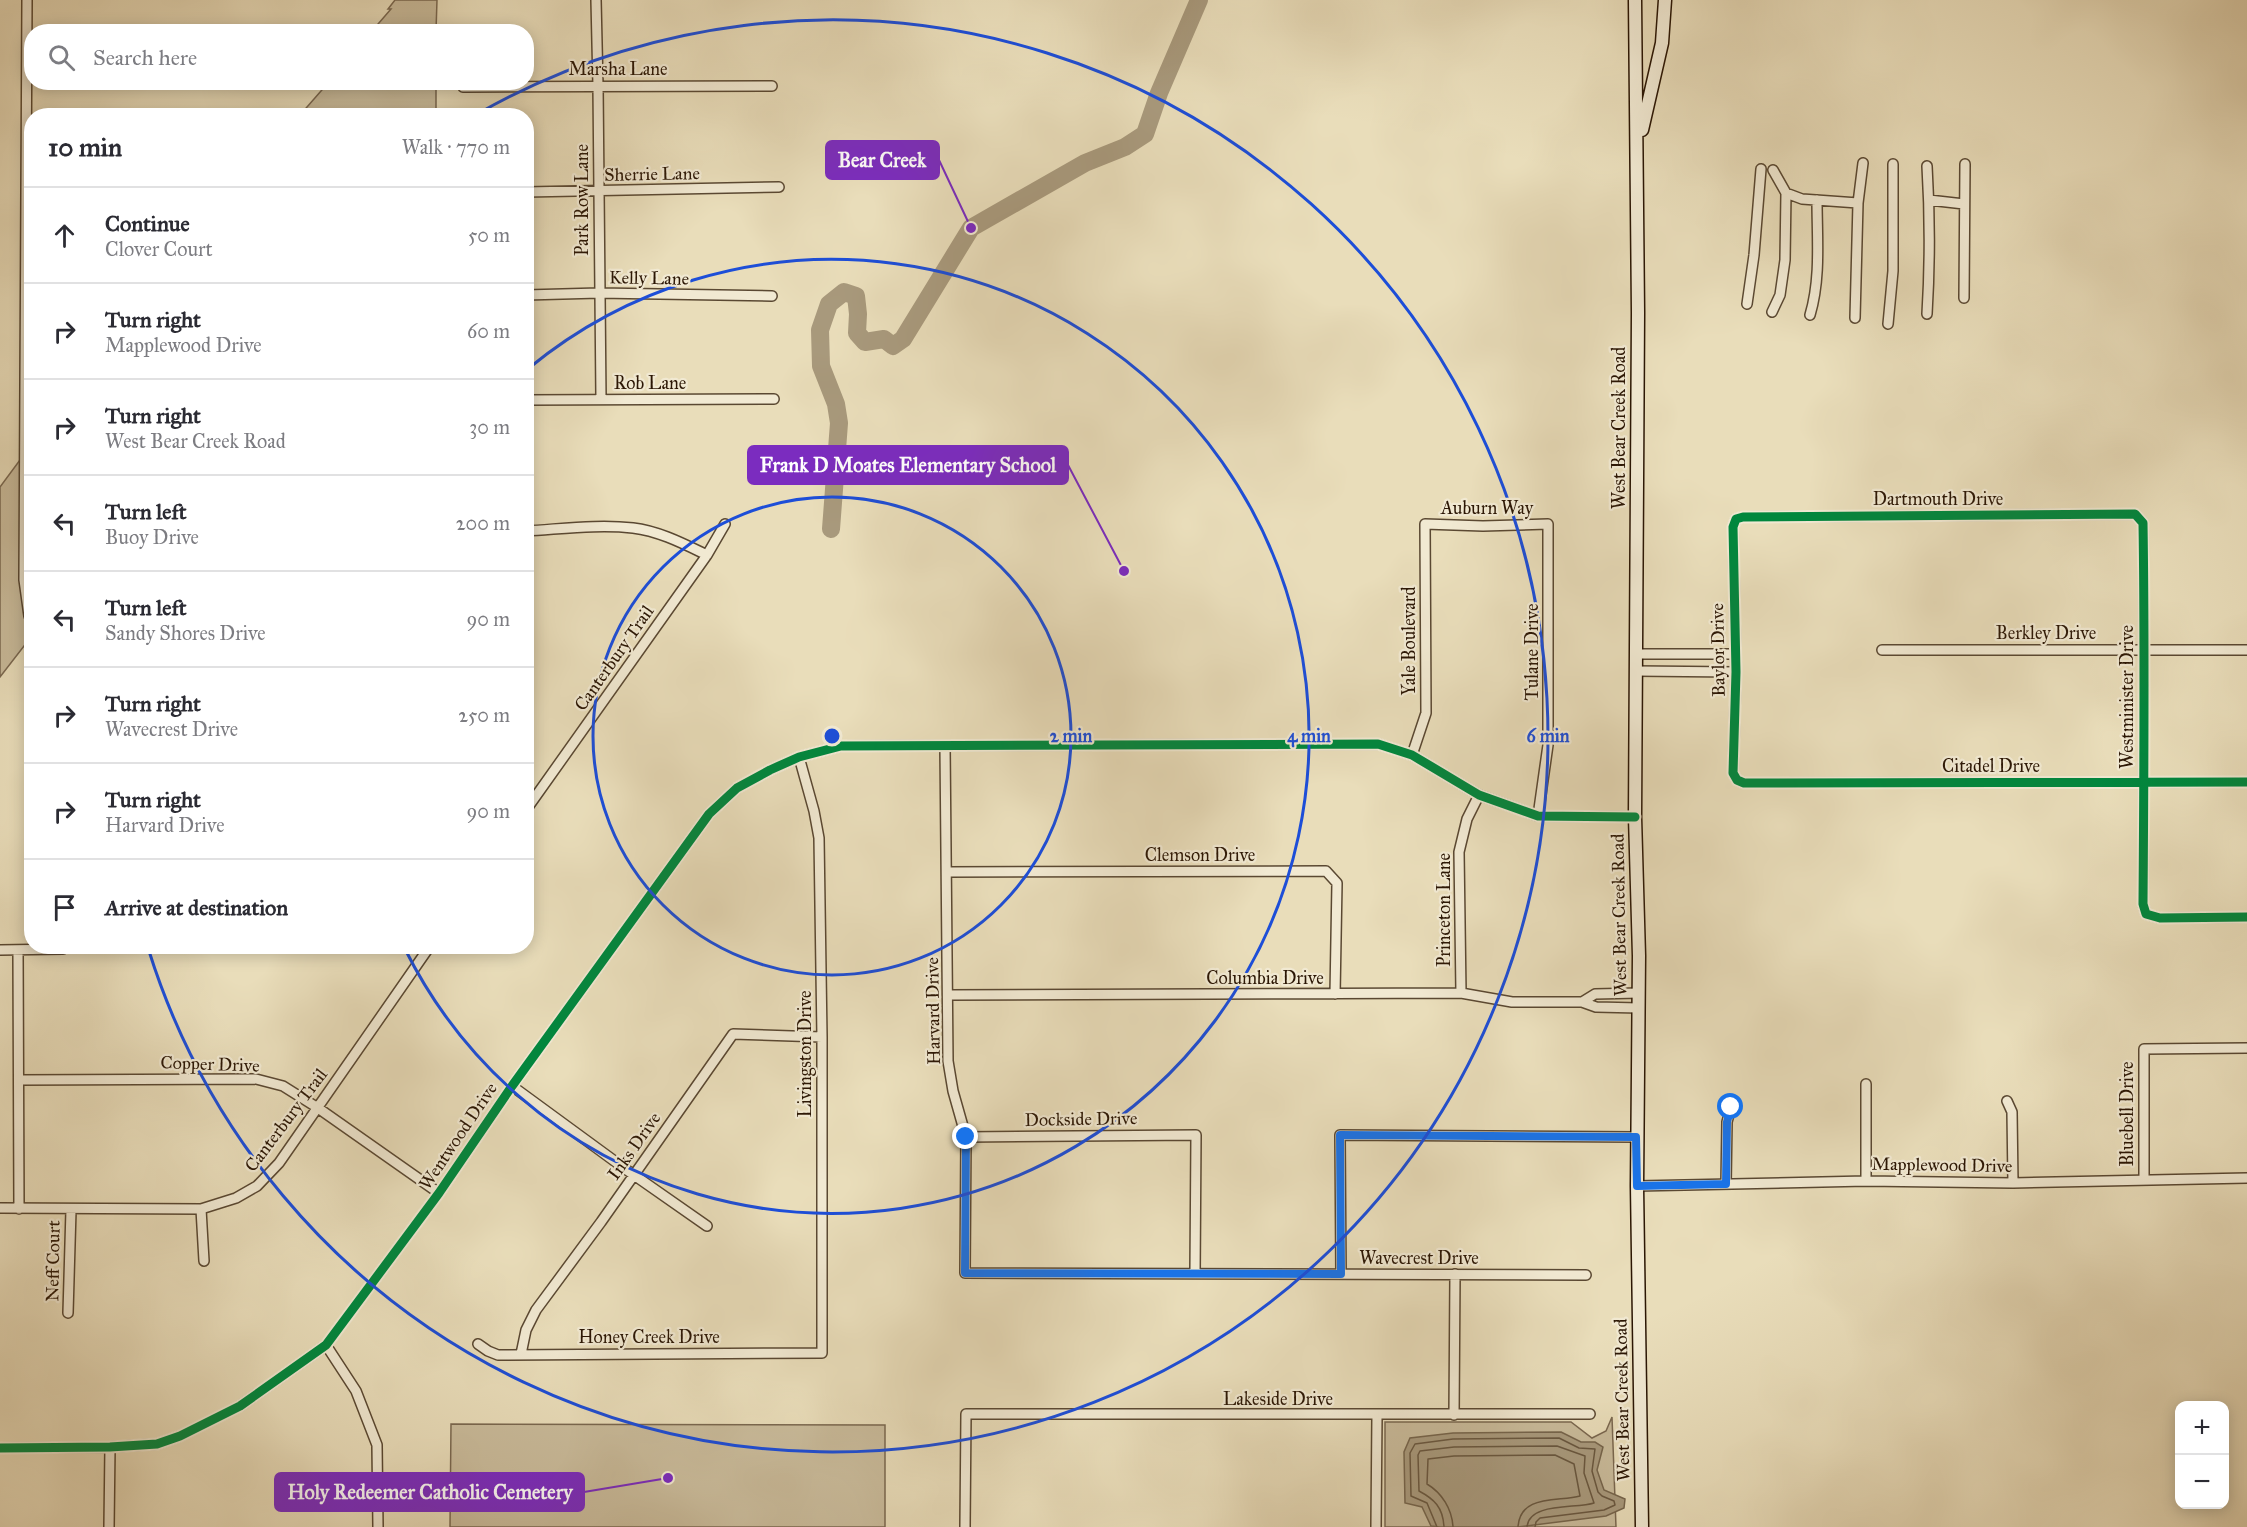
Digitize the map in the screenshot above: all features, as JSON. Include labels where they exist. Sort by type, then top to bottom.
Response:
[{"type":"main road","name":"West Bear Creek Road","points":[[1635,0],[1637,158],[1635,817],[1639,993],[1636,1137],[1642,1527]]},
{"type":"main road","name":"West Bear Creek Road","points":[[1637,158],[1662,43],[1665,0]]},
{"type":"street","points":[[27,0],[27,24]]},
{"type":"street","name":"Park Row Lane","points":[[596,0],[601,399]]},
{"type":"street","name":"Marsha Lane","points":[[534,86],[772,86]]},
{"type":"street","points":[[26,108],[27,90]]},
{"type":"street","points":[[1855,318],[1858,203],[1863,163]]},
{"type":"street","points":[[1888,324],[1893,271],[1893,164]]},
{"type":"street","points":[[1964,298],[1965,164]]},
{"type":"street","points":[[1927,166],[1929,200],[1927,314]]},
{"type":"street","points":[[1747,304],[1754,255],[1761,169]]},
{"type":"street","points":[[1772,312],[1780,295],[1785,260],[1786,193],[1773,170]]},
{"type":"street","name":"Sherrie Lane","points":[[534,192],[779,188]]},
{"type":"street","points":[[1786,193],[1802,199],[1858,203]]},
{"type":"street","points":[[1810,315],[1817,270],[1817,200]]},
{"type":"street","points":[[1929,200],[1964,204]]},
{"type":"street","name":"Kelly Lane","points":[[534,295],[599,293],[772,296]]},
{"type":"street","name":"Rob Lane","points":[[534,400],[774,399]]},
{"type":"street","name":"Dartmouth Drive","points":[[1736,519],[1767,516],[2123,514],[2135,514],[2139,517]]},
{"type":"street","name":"Westminister Drive","points":[[2139,517],[2143,523],[2143,904],[2146,914],[2160,918],[2247,917]]},
{"type":"street","name":"Baylor Drive","points":[[1736,519],[1733,527],[1736,672],[1733,773],[1737,780]]},
{"type":"street","name":"Canterbury Trail","points":[[534,799],[707,555],[725,524]]},
{"type":"street","name":"Auburn Way","points":[[1425,524],[1548,524]]},
{"type":"street","name":"Yale Boulevard","points":[[1412,755],[1426,713],[1425,524]]},
{"type":"street","name":"Tulane Drive","points":[[1538,816],[1548,745],[1548,524]]},
{"type":"street","points":[[534,530],[585,527],[634,528],[667,537],[707,555]]},
{"type":"street","name":"Berkley Drive","points":[[1882,650],[2247,650]]},
{"type":"street","points":[[1636,654],[1735,654]]},
{"type":"street","points":[[1636,671],[1736,672]]},
{"type":"street","name":"Wentwood Drive","points":[[0,1448],[110,1447],[157,1444],[180,1436],[240,1406],[326,1345],[439,1193],[512,1086],[709,814],[737,788],[799,757],[841,746],[1378,744],[1412,755],[1479,795],[1538,816],[1635,817]]},
{"type":"street","name":"Harvard Drive","points":[[945,746],[948,1061],[953,1091],[966,1137],[965,1273]]},
{"type":"street","name":"Livingston Drive","points":[[799,757],[819,838],[822,1036],[822,1353]]},
{"type":"street","name":"Citadel Drive","points":[[1737,780],[1744,783],[2247,782]]},
{"type":"street","name":"Princeton Lane","points":[[1461,993],[1459,852],[1467,819],[1479,795]]},
{"type":"street","name":"Clemson Drive","points":[[947,872],[1326,871],[1336,884],[1335,994]]},
{"type":"street","points":[[0,950],[24,950]]},
{"type":"street","points":[[18,950],[19,1209]]},
{"type":"street","name":"Canterbury Trail","points":[[0,1208],[201,1209],[236,1198],[257,1186],[279,1163],[424,954]]},
{"type":"street","name":"Columbia Drive","points":[[949,995],[1461,993],[1512,1002],[1582,1002],[1596,1007],[1639,1008]]},
{"type":"street","name":"Columbia Drive","points":[[1582,1002],[1595,994],[1639,993]]},
{"type":"street","name":"Inks Drive","points":[[522,1354],[526,1330],[536,1310],[733,1034],[822,1036]]},
{"type":"street","name":"Bluebell Drive","points":[[2144,1179],[2144,1049],[2247,1048]]},
{"type":"street","name":"Copper Drive","points":[[19,1080],[256,1079],[283,1086],[439,1193]]},
{"type":"street","points":[[1866,1084],[1866,1181]]},
{"type":"street","points":[[512,1086],[707,1226]]},
{"type":"street","points":[[2007,1101],[2012,1113],[2013,1183]]},
{"type":"street","points":[[1726,1184],[1727,1122],[1731,1107]]},
{"type":"street","name":"Dockside Drive","points":[[966,1137],[1196,1135],[1196,1274]]},
{"type":"street","points":[[1341,1274],[1340,1135],[1636,1137]]},
{"type":"street","name":"Mapplewood Drive","points":[[1637,1186],[1866,1181],[2013,1183],[2247,1178]]},
{"type":"street","points":[[201,1209],[204,1261]]},
{"type":"street","name":"Neff Court","points":[[68,1313],[71,1210]]},
{"type":"street","name":"Wavecrest Drive","points":[[965,1273],[1586,1275]]},
{"type":"street","points":[[1454,1415],[1455,1274]]},
{"type":"street","name":"Honey Creek Drive","points":[[478,1344],[488,1352],[498,1355],[822,1353]]},
{"type":"street","points":[[326,1345],[356,1391],[377,1446],[378,1527]]},
{"type":"street","name":"Lakeside Drive","points":[[965,1527],[966,1414],[1590,1414]]},
{"type":"street","points":[[1376,1527],[1377,1415]]},
{"type":"street","points":[[109,1527],[110,1447]]},
{"type":"shaded area","points":[[395,0],[437,0],[436,24],[378,24],[391,9],[388,9]]},
{"type":"shaded area","points":[[322,90],[436,90],[436,108],[306,108]]},
{"type":"shaded area","points":[[24,454],[24,646],[0,677],[0,487]]},
{"type":"shaded area","points":[[1612,1417],[1616,1527],[1385,1527],[1385,1422],[1571,1422],[1592,1438],[1606,1431]]},
{"type":"shaded area","points":[[451,1424],[885,1425],[885,1527],[450,1527]]},
{"type":"water","points":[[1561,1432],[1581,1442],[1595,1442],[1603,1447],[1597,1470],[1604,1490],[1625,1499],[1624,1508],[1606,1516],[1518,1527],[1440,1527],[1431,1526],[1422,1507],[1405,1503],[1404,1452],[1410,1438],[1453,1433]]},
{"type":"waterway","points":[[831,529],[839,423],[836,404],[821,366],[820,330],[829,304],[844,292],[856,296],[857,333],[865,342],[884,339],[893,346],[903,339],[971,228],[1085,163],[1125,147],[1145,134],[1159,93],[1199,0]]},
{"type":"cycle path","points":[[2247,782],[2184,782],[2121,782],[1744,783],[1737,780],[1733,773],[1736,672],[1733,527],[1736,519],[1743,517],[2135,514],[2143,523],[2144,666],[2144,761],[2144,809],[2143,904],[2146,914],[2160,918],[2247,917]]},
{"type":"cycle path","points":[[0,1448],[110,1447],[157,1444],[180,1436],[240,1406],[326,1345],[439,1193],[512,1086],[709,814],[737,788],[799,757],[841,746],[1378,744],[1412,755],[1479,795],[1538,816],[1635,817]]},
{"type":"place","name":"Bear Creek","points":[[971,228]]},
{"type":"place","name":"Frank D Moates Elementary School","points":[[1124,571]]},
{"type":"place","name":"Holy Redeemer Catholic Cemetery","points":[[668,1478]]},
{"type":"route","points":[[966,1137],[965,1273],[1341,1274],[1340,1135],[1636,1137],[1637,1186],[1726,1184],[1727,1122],[1731,1107]]}]
